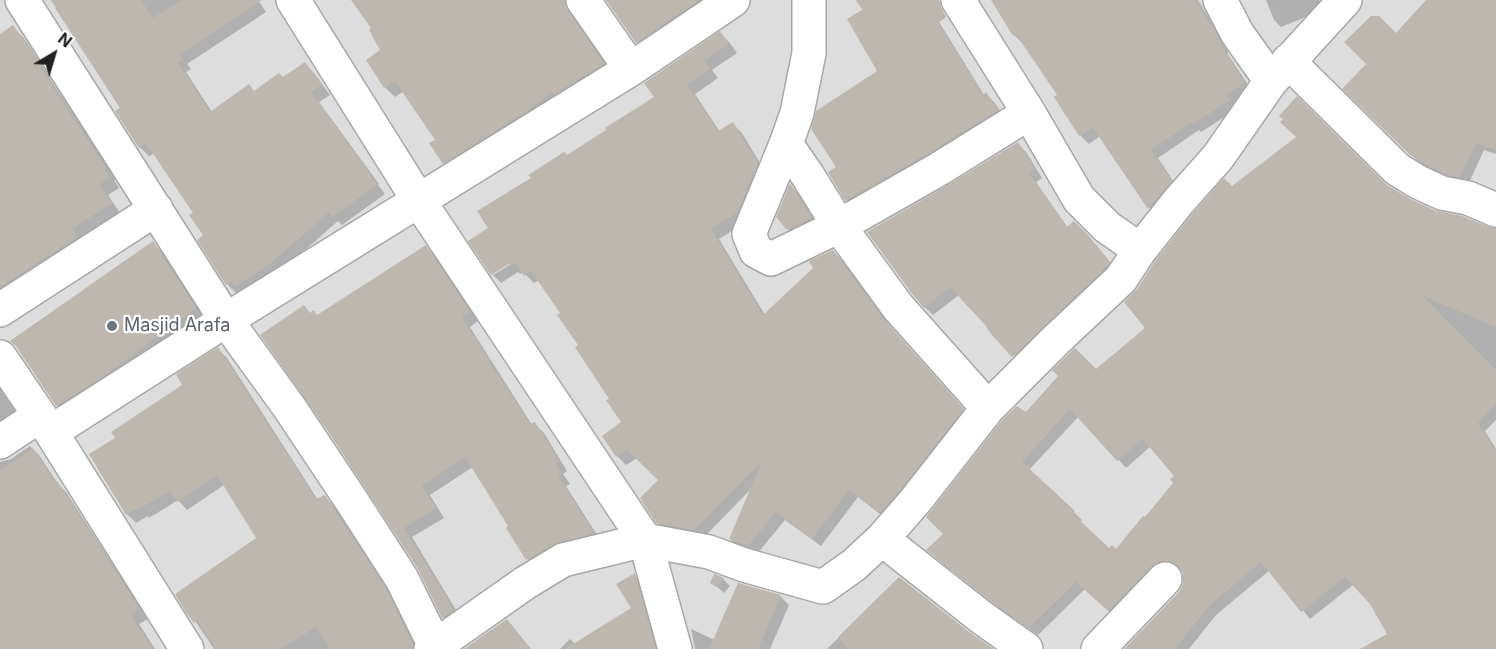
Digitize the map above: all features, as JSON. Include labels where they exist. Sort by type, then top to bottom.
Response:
[{"type":"street","points":[[22,0],[226,320],[289,407],[402,579],[433,648],[525,583],[563,560],[645,540],[709,552],[744,566],[823,587],[854,565],[882,539],[916,500],[988,408],[1120,279],[1179,201],[1218,157],[1280,71],[1345,0]]},
{"type":"street","points":[[293,0],[419,201],[645,540],[675,649]]},
{"type":"street","points":[[583,0],[630,69]]},
{"type":"street","points":[[0,442],[45,424],[226,320],[630,69],[733,0]]},
{"type":"street","points":[[809,0],[809,53],[797,114],[749,234],[756,251],[771,259],[838,226],[939,169],[1029,113]]},
{"type":"street","points":[[958,0],[1080,199],[1107,227],[1140,250]]},
{"type":"street","points":[[1220,0],[1237,33],[1397,169],[1442,193],[1468,198],[1496,210]]},
{"type":"street","points":[[786,144],[838,226],[898,307],[988,408]]},
{"type":"street","points":[[0,310],[156,209]]},
{"type":"street","points":[[0,357],[187,649]]},
{"type":"street","points":[[882,539],[981,617],[1026,649]]},
{"type":"street","points":[[1098,649],[1165,579]]},
{"type":"shaded area","points":[[0,0],[1496,0],[1496,649],[0,649]]},
{"type":"building","points":[[51,0],[141,0],[153,18],[181,0],[262,0],[179,55],[183,59],[178,63],[210,112],[249,84],[254,91],[279,73],[283,77],[305,62],[322,85],[311,92],[377,185],[332,217],[329,212],[271,263],[235,287],[231,281],[226,285],[197,240],[203,235],[189,215],[193,213],[150,149],[145,144],[139,148],[115,111],[120,108]]},
{"type":"building","points":[[351,0],[565,0],[568,11],[604,63],[555,94],[553,92],[443,164],[429,143],[435,140],[395,81],[384,88],[366,60],[380,50],[369,30],[371,28]]},
{"type":"building","points":[[606,0],[699,0],[636,43]]},
{"type":"building","points":[[856,0],[939,0],[946,17],[938,23],[983,95],[986,92],[998,110],[845,201],[828,172],[836,167],[811,129],[816,111],[877,71],[847,19],[862,10]]},
{"type":"building","points":[[991,0],[1195,0],[1245,83],[1226,95],[1230,100],[1151,150],[1172,181],[1148,209],[1093,128],[1079,136],[1054,97],[1057,95],[1016,34],[1013,36]]},
{"type":"building","points":[[1426,0],[1496,0],[1496,150],[1476,143],[1460,177],[1448,175],[1409,154],[1342,89],[1366,64],[1344,42],[1371,16],[1379,16],[1396,33]]},
{"type":"building","points":[[13,25],[42,66],[40,67],[107,169],[105,170],[110,177],[99,185],[112,203],[72,229],[77,237],[0,287],[0,34]]},
{"type":"building","points":[[720,31],[729,44],[704,61],[710,69],[687,85],[718,131],[733,122],[758,163],[737,213],[711,229],[763,315],[813,268],[809,261],[833,250],[884,319],[964,409],[880,513],[849,490],[812,539],[776,512],[748,546],[729,539],[762,461],[694,530],[656,523],[640,498],[658,480],[627,450],[616,457],[602,436],[621,422],[575,347],[578,345],[557,315],[560,313],[531,271],[524,276],[515,263],[491,275],[468,241],[488,228],[477,211],[531,178],[528,175],[564,152],[567,155],[654,97],[644,83]]},
{"type":"building","points":[[1297,96],[1387,185],[1434,210],[1462,216],[1496,228],[1496,327],[1423,296],[1496,370],[1496,404],[1478,423],[1496,451],[1496,649],[1360,649],[1387,634],[1370,604],[1345,577],[1301,612],[1261,562],[1208,607],[1175,649],[1124,649],[1179,592],[1183,584],[1183,573],[1177,565],[1169,561],[1160,561],[1152,566],[1108,611],[1076,582],[1029,628],[926,550],[943,534],[926,517],[1002,420],[1017,406],[1026,412],[1058,376],[1052,370],[1075,348],[1096,369],[1145,328],[1124,302],[1137,289],[1155,261],[1193,213],[1224,178],[1232,186],[1296,137],[1280,122],[1283,119],[1279,116]],"holes":[[[1070,409],[1117,461],[1142,438],[1174,476],[1170,479],[1173,483],[1116,549],[1112,545],[1109,548],[1073,514],[1075,511],[1022,462]]]},
{"type":"building","points":[[1018,142],[1035,169],[1029,173],[1067,227],[1074,221],[1110,262],[1012,357],[950,287],[924,308],[867,232]]},
{"type":"building","points":[[790,183],[812,218],[787,230],[776,217]]},
{"type":"building","name":"Masjid Arafa","points":[[153,241],[196,308],[101,378],[56,406],[16,346],[10,341]]},
{"type":"building","points":[[426,245],[470,312],[462,317],[490,364],[530,424],[535,422],[559,461],[555,464],[562,474],[558,476],[593,531],[588,535],[554,544],[526,560],[506,528],[508,526],[465,457],[422,486],[436,508],[404,528],[454,610],[442,618],[418,569],[329,433],[260,335],[304,305],[310,313],[314,310],[317,315]]},
{"type":"building","points":[[218,347],[316,499],[325,495],[386,588],[413,644],[413,649],[330,649],[316,627],[281,649],[216,649],[197,620],[194,623],[185,611],[175,594],[256,538],[217,475],[177,502],[170,491],[126,515],[89,454],[115,438],[111,432],[182,385],[176,374]]},
{"type":"building","points":[[33,448],[140,609],[131,615],[153,649],[0,649],[0,470]]},
{"type":"building","points":[[635,573],[656,649],[565,649],[631,608],[616,584]]},
{"type":"building","points":[[714,574],[724,578],[717,587],[710,583]]},
{"type":"building","points":[[899,577],[994,649],[848,649],[838,637]]},
{"type":"building","points":[[738,583],[781,595],[758,649],[709,649]]},
{"type":"building","points":[[507,619],[531,649],[464,649]]},
{"type":"place","name":"Masjid Arafa","points":[[112,326]]}]
